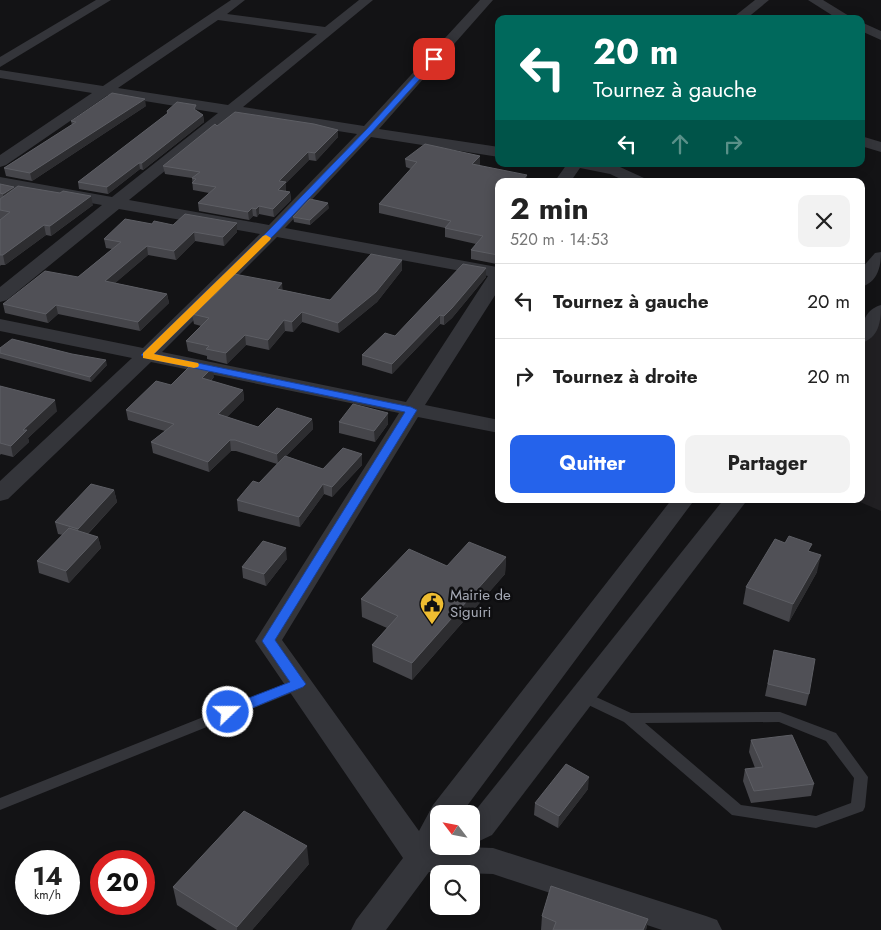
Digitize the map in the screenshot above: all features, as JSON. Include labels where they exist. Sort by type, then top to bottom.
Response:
[{"type":"street","points":[[0,63],[105,0]]},
{"type":"street","points":[[0,162],[239,0]]},
{"type":"street","points":[[0,296],[232,110],[326,31],[367,0]]},
{"type":"street","points":[[0,494],[272,232],[368,132],[487,0]]},
{"type":"street","points":[[742,15],[763,0]]},
{"type":"street","points":[[814,0],[841,15]]},
{"type":"street","points":[[214,16],[326,31]]},
{"type":"street","points":[[865,28],[881,36]]},
{"type":"street","points":[[0,74],[495,151]]},
{"type":"street","points":[[865,143],[881,147]]},
{"type":"street","points":[[565,178],[573,167]]},
{"type":"street","points":[[598,167],[614,170],[631,178]]},
{"type":"street","points":[[0,182],[495,272]]},
{"type":"street","points":[[865,276],[881,257]]},
{"type":"street","points":[[430,849],[299,684],[268,641],[411,410],[495,279]]},
{"type":"street","points":[[865,304],[881,310],[865,331]]},
{"type":"street","points":[[0,325],[495,426]]},
{"type":"street","points":[[451,805],[681,503]]},
{"type":"street","points":[[480,827],[733,503]]},
{"type":"street","points":[[366,930],[431,855]]},
{"type":"street","points":[[448,855],[493,861],[706,930]]},
{"type":"lane","points":[[0,804],[299,684]]},
{"type":"lane","points":[[583,696],[629,718],[737,811],[816,822],[858,807],[861,777],[831,737],[780,717],[629,718]]},
{"type":"shaded area","points":[[881,311],[881,511],[862,503],[865,503],[865,332]]},
{"type":"building","points":[[112,93],[145,99],[30,173],[4,168],[76,122],[71,121]]},
{"type":"building","points":[[177,102],[196,105],[194,109],[203,115],[142,163],[139,163],[107,187],[78,182],[168,113],[167,111]]},
{"type":"building","points":[[235,112],[314,124],[338,130],[315,153],[308,152],[279,181],[286,182],[278,190],[290,192],[273,209],[259,206],[256,209],[252,208],[248,212],[198,203],[216,187],[192,183],[196,179],[192,178],[200,172],[163,166],[215,124],[217,126]]},
{"type":"building","points":[[425,144],[480,156],[472,164],[527,175],[524,178],[495,178],[495,254],[471,250],[483,236],[445,228],[451,221],[379,204],[417,162],[405,159]]},
{"type":"building","points":[[0,184],[14,187],[3,194],[0,193]]},
{"type":"building","points":[[18,186],[91,196],[50,226],[44,225],[3,255],[0,255],[0,220],[10,212],[0,210],[0,199]]},
{"type":"building","points":[[310,199],[328,203],[310,220],[293,217]]},
{"type":"building","points":[[185,214],[237,223],[223,237],[194,232],[174,251],[147,246],[105,281],[167,294],[138,322],[56,305],[46,314],[3,304],[45,271],[78,277],[121,242],[104,239],[125,219],[152,224],[154,221],[173,225]]},
{"type":"building","points":[[371,254],[402,260],[376,292],[338,323],[302,312],[292,322],[284,320],[268,340],[245,335],[226,353],[206,349],[209,346],[186,341],[209,318],[192,314],[216,294],[234,274],[282,283],[277,289],[330,300]]},
{"type":"building","points":[[463,264],[486,268],[452,308],[444,316],[440,315],[392,364],[362,355],[385,333],[395,336]]},
{"type":"building","points":[[12,339],[72,354],[106,360],[90,377],[0,353],[0,348]]},
{"type":"building","points":[[193,363],[213,367],[202,378],[243,390],[218,414],[258,427],[277,408],[312,419],[277,454],[230,440],[208,462],[151,442],[174,424],[126,410],[156,381],[171,385]]},
{"type":"building","points":[[0,386],[55,400],[23,430],[27,430],[11,446],[0,443]]},
{"type":"building","points":[[353,404],[388,413],[374,431],[339,422]]},
{"type":"building","points":[[343,448],[362,454],[332,487],[323,484],[299,517],[237,500],[253,481],[259,483],[285,456],[323,469]]},
{"type":"building","points":[[91,484],[114,490],[78,529],[55,522]]},
{"type":"building","points":[[69,528],[98,537],[66,571],[37,561]]},
{"type":"building","points":[[789,536],[812,544],[808,551],[821,555],[793,604],[746,587],[775,539],[785,543]]},
{"type":"building","points":[[263,541],[286,548],[264,574],[242,567]]},
{"type":"building","points":[[469,542],[506,557],[412,663],[372,645],[398,616],[361,599],[409,549],[447,566]]},
{"type":"building","points":[[774,650],[815,659],[809,694],[768,684]]},
{"type":"building","points":[[792,735],[814,784],[754,791],[745,769],[763,767],[751,740]]},
{"type":"building","points":[[566,764],[589,777],[559,816],[535,803]]},
{"type":"building","points":[[244,811],[307,846],[237,927],[173,887]]},
{"type":"building","points":[[551,886],[648,919],[643,930],[553,930],[556,922],[542,916]]},
{"type":"slow traffic","points":[[194,365],[146,355],[266,238]]},
{"type":"place","name":"Mairie de Siguiri","points":[[432,625]]},
{"type":"route","points":[[228,712],[299,684],[268,641],[411,410],[146,355],[272,232],[368,132],[434,59]]}]
